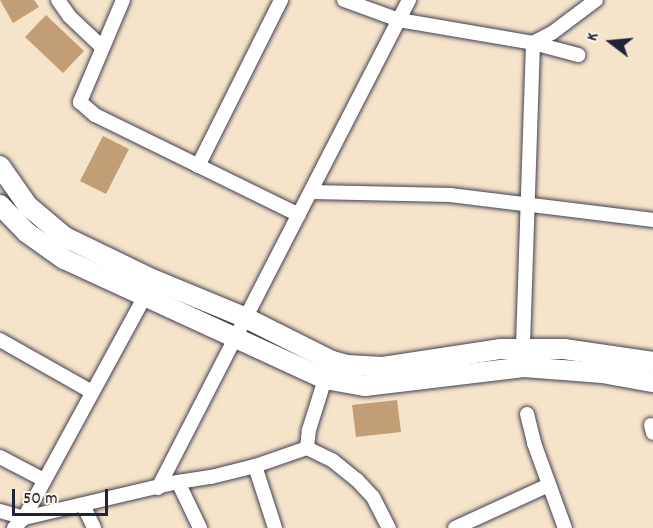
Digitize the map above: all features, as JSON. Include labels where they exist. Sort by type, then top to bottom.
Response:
[{"type":"main road","points":[[0,166],[9,183],[28,206],[65,237],[152,279],[246,318],[312,352],[347,364],[383,367],[500,349],[564,349],[653,362]]},
{"type":"main road","points":[[0,205],[26,232],[64,259],[236,337],[307,374],[325,380],[364,386],[524,368],[602,373],[653,382]]},
{"type":"street","points":[[58,0],[69,16],[102,47]]},
{"type":"street","points":[[123,0],[80,102],[95,115],[299,215]]},
{"type":"street","points":[[198,166],[281,0]]},
{"type":"street","points":[[344,0],[399,20],[532,43],[578,55]]},
{"type":"street","points":[[158,488],[409,0]]},
{"type":"street","points":[[532,43],[552,33],[596,0]]},
{"type":"street","points":[[523,349],[532,43]]},
{"type":"street","points":[[312,192],[450,195],[653,220]]},
{"type":"street","points":[[19,523],[145,296]]},
{"type":"street","points":[[0,340],[92,392]]},
{"type":"street","points":[[307,448],[309,430],[325,380]]},
{"type":"street","points":[[526,414],[565,528]]},
{"type":"street","points":[[0,511],[19,523],[178,482],[255,466],[307,448],[332,460],[357,480],[373,497],[389,528]]},
{"type":"street","points":[[0,457],[44,480]]},
{"type":"street","points":[[255,466],[275,528]]},
{"type":"street","points":[[178,482],[200,528]]},
{"type":"street","points":[[455,528],[549,485]]},
{"type":"street","points":[[83,505],[94,528]]},
{"type":"building","points":[[0,0],[34,0],[39,7],[13,23]]},
{"type":"building","points":[[46,15],[84,51],[63,73],[25,37]]},
{"type":"building","points":[[103,136],[129,149],[106,194],[80,181]]},
{"type":"building","points":[[397,400],[401,432],[356,437],[352,405]]}]
